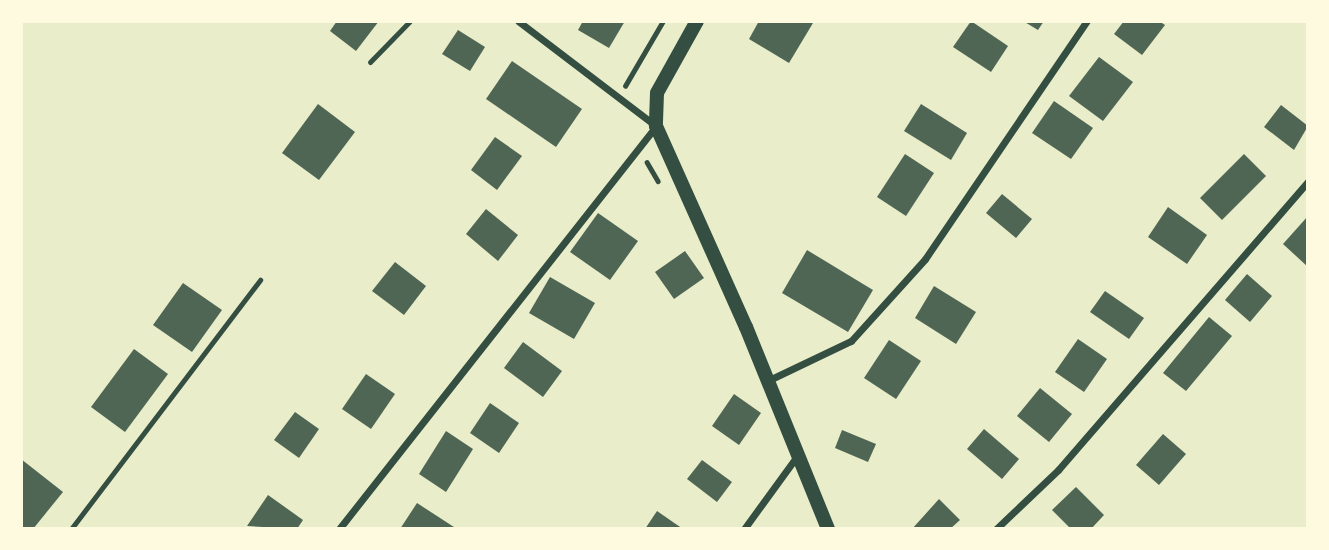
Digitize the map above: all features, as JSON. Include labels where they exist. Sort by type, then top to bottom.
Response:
[{"type":"main road","points":[[697,21],[657,93],[656,126],[828,529]]},
{"type":"street","points":[[339,529],[656,126],[518,21]]},
{"type":"street","points":[[767,381],[851,341],[925,259],[1087,21]]},
{"type":"street","points":[[996,529],[1058,470],[1308,181]]},
{"type":"street","points":[[744,529],[797,456]]},
{"type":"lane","points":[[370,62],[410,21]]},
{"type":"lane","points":[[71,529],[260,280]]},
{"type":"path","points":[[638,58],[663,21]]},
{"type":"building","points":[[337,21],[379,21],[356,51],[330,31]]},
{"type":"building","points":[[583,21],[625,21],[609,48],[578,30]]},
{"type":"building","points":[[759,21],[813,23],[789,63],[749,39]]},
{"type":"building","points":[[971,21],[1008,46],[991,72],[953,47]]},
{"type":"building","points":[[1023,21],[1044,21],[1038,30]]},
{"type":"building","points":[[1124,21],[1159,21],[1165,25],[1142,55],[1114,34]]},
{"type":"building","points":[[458,30],[485,47],[470,71],[442,54]]},
{"type":"building","points":[[1099,57],[1133,82],[1103,121],[1069,96]]},
{"type":"building","points":[[512,61],[582,109],[556,147],[486,99]]},
{"type":"building","points":[[1054,101],[1093,128],[1071,159],[1032,133]]},
{"type":"building","points":[[318,104],[355,132],[319,180],[282,153]]},
{"type":"building","points":[[921,104],[967,133],[951,160],[904,131]]},
{"type":"building","points":[[1281,105],[1308,126],[1294,150],[1264,127]]},
{"type":"building","points":[[495,137],[522,156],[497,190],[471,170]]},
{"type":"building","points":[[905,154],[934,173],[906,216],[877,197]]},
{"type":"building","points":[[1244,154],[1266,176],[1222,220],[1200,198]]},
{"type":"building","points":[[1002,194],[1032,219],[1016,238],[986,213]]},
{"type":"building","points":[[1168,207],[1207,235],[1187,264],[1148,237]]},
{"type":"building","points":[[486,209],[518,235],[498,261],[466,234]]},
{"type":"building","points":[[598,213],[638,241],[610,280],[570,252]]},
{"type":"building","points":[[1308,216],[1308,267],[1283,244]]},
{"type":"building","points":[[807,250],[873,290],[848,332],[782,293]]},
{"type":"building","points":[[685,251],[704,278],[674,299],[655,272]]},
{"type":"building","points":[[395,262],[426,286],[404,315],[372,291]]},
{"type":"building","points":[[1247,274],[1272,296],[1250,322],[1225,300]]},
{"type":"building","points":[[550,277],[595,303],[574,339],[529,313]]},
{"type":"building","points":[[183,283],[222,310],[192,352],[153,325]]},
{"type":"building","points":[[934,286],[976,312],[956,344],[915,318]]},
{"type":"building","points":[[1105,291],[1144,318],[1129,339],[1090,312]]},
{"type":"building","points":[[1209,317],[1232,336],[1186,391],[1163,373]]},
{"type":"building","points":[[1078,339],[1107,359],[1084,392],[1055,372]]},
{"type":"building","points":[[889,340],[921,361],[896,399],[864,378]]},
{"type":"building","points":[[523,342],[562,371],[543,397],[504,368]]},
{"type":"building","points":[[134,349],[168,374],[125,432],[91,407]]},
{"type":"building","points":[[366,374],[395,394],[371,429],[342,409]]},
{"type":"building","points":[[1040,388],[1072,414],[1049,442],[1017,416]]},
{"type":"building","points":[[734,394],[761,413],[739,445],[712,426]]},
{"type":"building","points":[[490,403],[519,423],[499,453],[470,433]]},
{"type":"building","points":[[295,412],[319,429],[299,458],[274,440]]},
{"type":"building","points":[[984,429],[1019,459],[1002,479],[967,449]]},
{"type":"building","points":[[842,430],[876,444],[868,462],[835,448]]},
{"type":"building","points":[[446,431],[473,449],[446,492],[419,474]]},
{"type":"building","points":[[1163,434],[1186,454],[1159,485],[1136,465]]},
{"type":"building","points":[[21,459],[63,492],[33,529],[21,529]]},
{"type":"building","points":[[702,460],[732,482],[717,502],[687,479]]},
{"type":"building","points":[[1076,487],[1104,515],[1091,529],[1071,529],[1052,510]]},
{"type":"building","points":[[268,495],[303,520],[297,529],[247,526]]},
{"type":"building","points":[[939,499],[960,520],[950,529],[912,529]]},
{"type":"building","points":[[417,503],[457,529],[400,529]]},
{"type":"building","points":[[657,511],[683,529],[645,529]]}]
